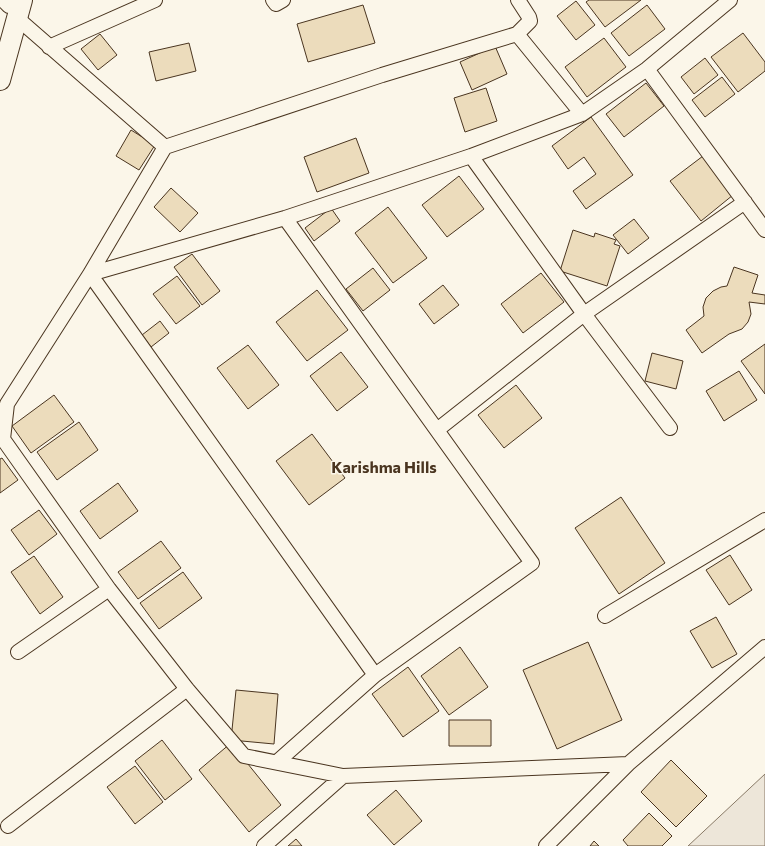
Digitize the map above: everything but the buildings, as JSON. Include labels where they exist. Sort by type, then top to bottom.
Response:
[{"type":"main road","points":[[0,37],[12,5]]},
{"type":"main road","points":[[0,80],[12,5]]},
{"type":"street","points":[[49,47],[154,0]]},
{"type":"street","points":[[273,0],[276,4],[283,0]]},
{"type":"street","points":[[518,0],[530,21],[517,34],[382,75],[165,147],[90,274],[7,404],[3,439],[109,589],[187,689],[244,756],[343,776],[628,764]]},
{"type":"street","points":[[90,274],[285,218],[471,156],[582,114],[647,69],[730,0]]},
{"type":"street","points":[[12,5],[49,47],[165,147]]},
{"type":"street","points":[[517,34],[582,114]]},
{"type":"street","points":[[647,69],[765,230]]},
{"type":"street","points":[[471,156],[584,314],[670,428]]},
{"type":"street","points":[[437,430],[584,314],[745,202]]},
{"type":"street","points":[[276,762],[375,675],[532,563],[285,218]]},
{"type":"street","points":[[90,274],[375,675]]},
{"type":"street","points":[[605,616],[765,520]]},
{"type":"street","points":[[18,652],[109,589]]},
{"type":"street","points":[[546,846],[628,764],[765,647]]},
{"type":"street","points":[[8,826],[187,689]]},
{"type":"street","points":[[264,846],[343,776]]},
{"type":"shaded area","points":[[765,774],[765,846],[688,846]]},
{"type":"district","name":"Karishma Hills","points":[[384,466]]}]
